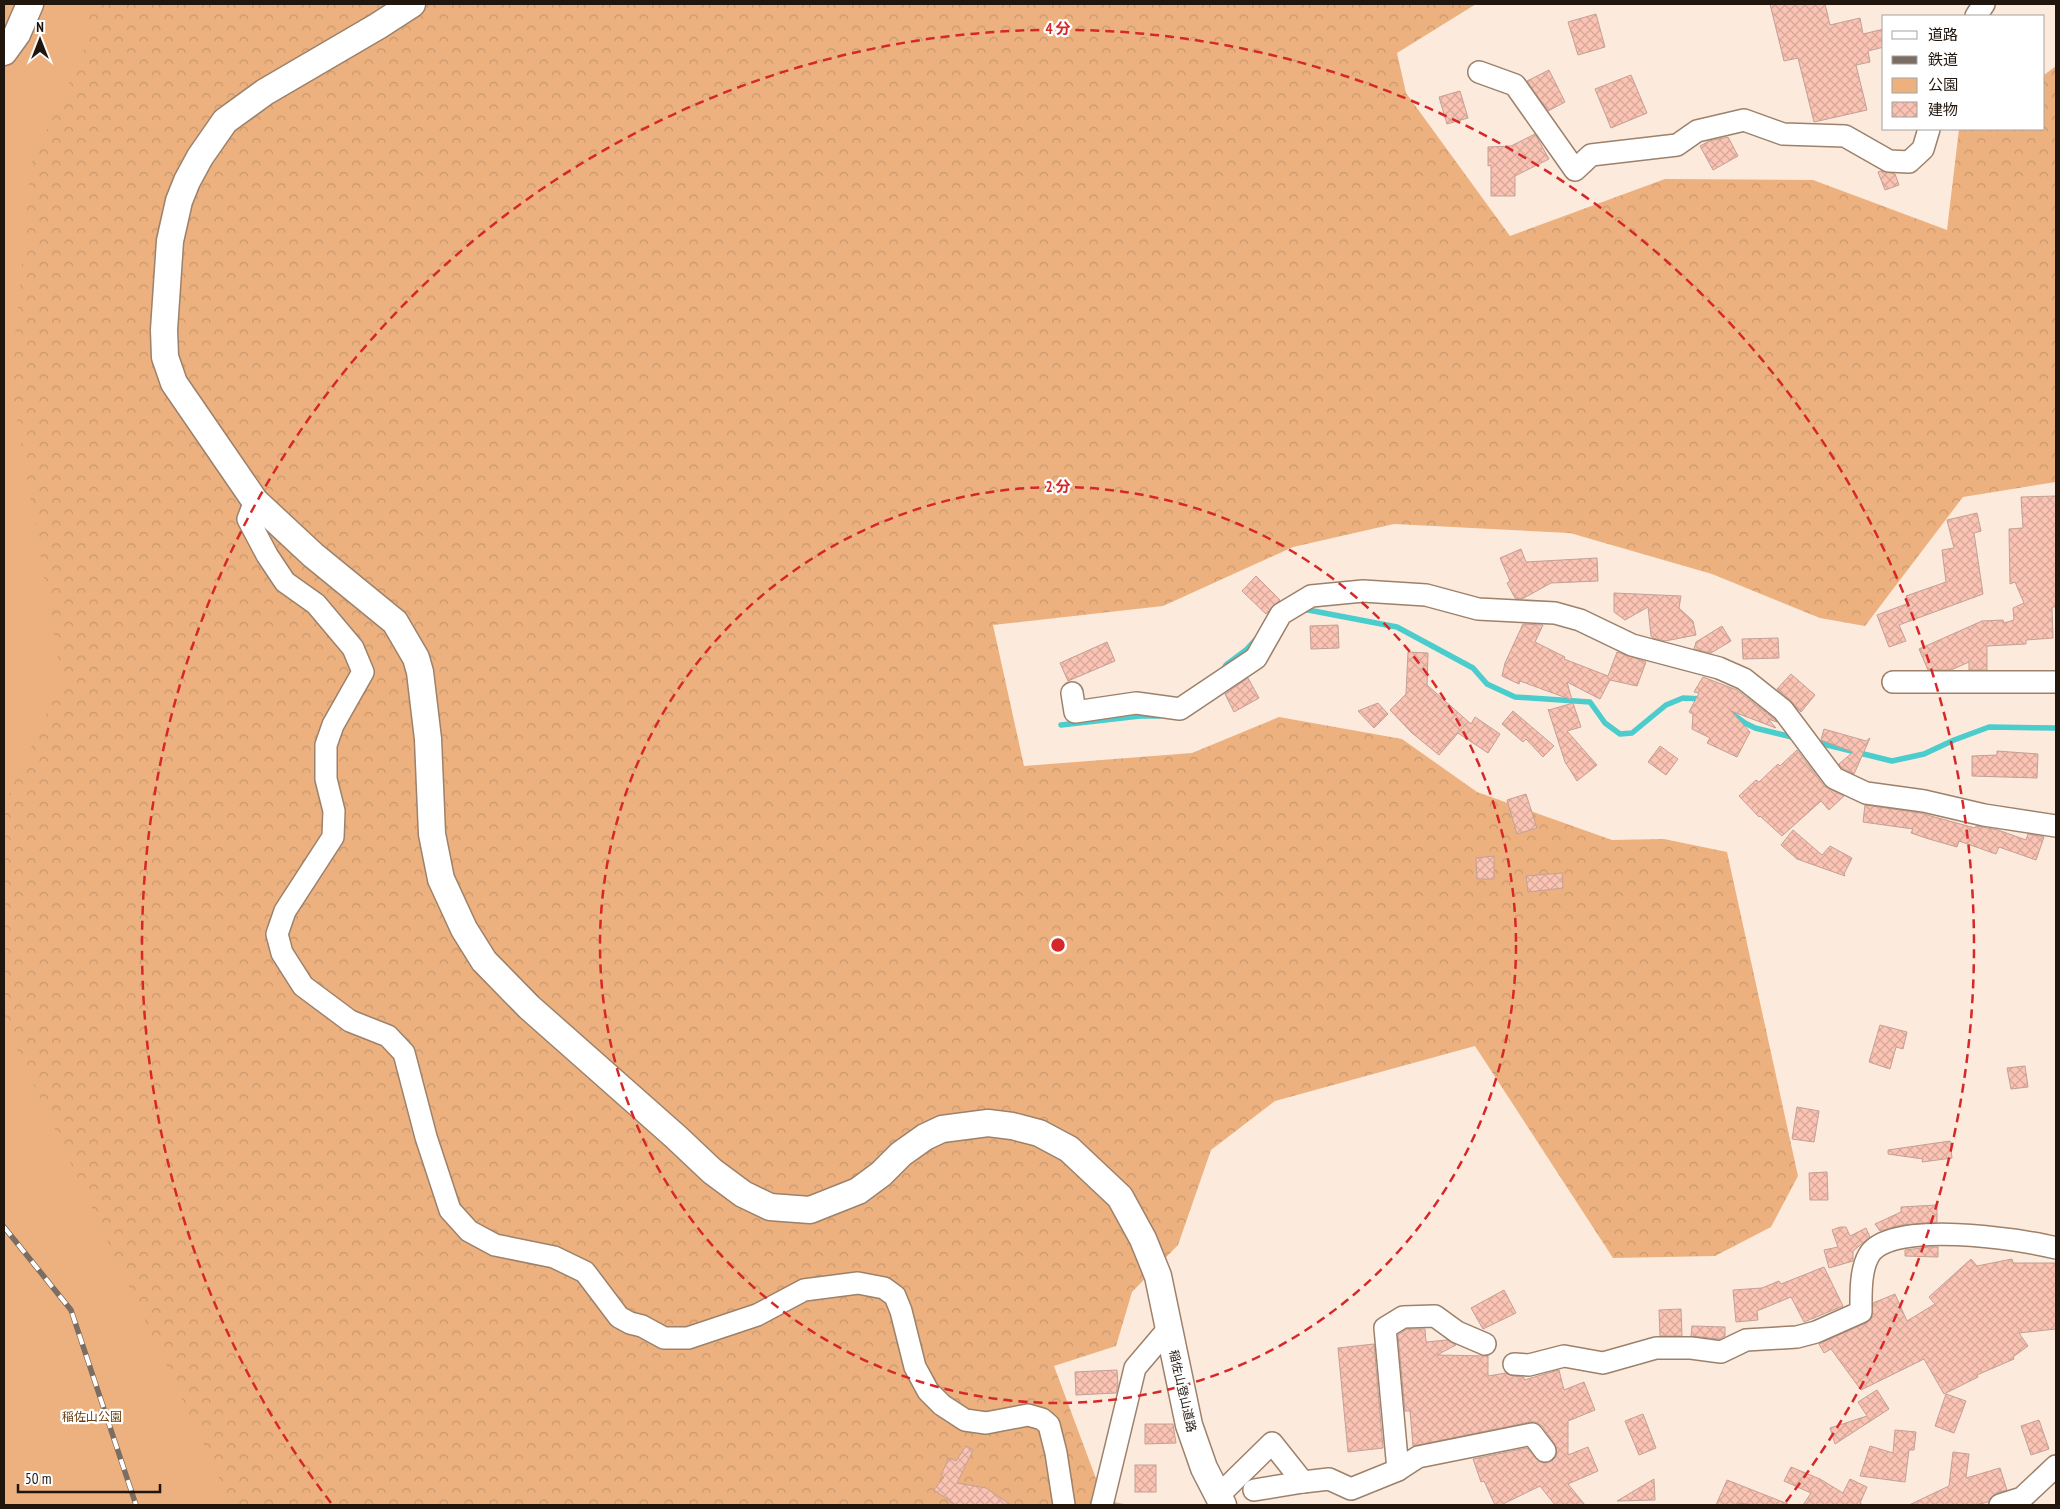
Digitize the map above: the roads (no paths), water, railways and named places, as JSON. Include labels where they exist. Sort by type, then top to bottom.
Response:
[{"type":"street","points":[[4,52],[17,34],[30,4]]},
{"type":"street","name":"稲佐山登山道路","points":[[412,4],[265,92],[225,121],[200,157],[179,201],[170,241],[165,313],[165,356],[174,383],[255,501],[313,555],[395,622],[416,658],[420,672],[428,739],[432,834],[441,879],[464,929],[484,961],[530,1007],[676,1137],[712,1172],[743,1194],[770,1207],[810,1210],[858,1192],[881,1174],[901,1154],[925,1137],[942,1129],[988,1123],[1012,1126],[1039,1133],[1070,1149],[1120,1196],[1144,1239],[1158,1276],[1189,1425],[1204,1468],[1221,1500]]},
{"type":"street","points":[[1977,15],[1984,4]]},
{"type":"street","points":[[1479,72],[1515,85],[1575,170],[1591,155],[1677,145],[1697,131],[1744,120],[1783,134],[1845,136],[1889,161],[1909,162],[1923,149],[1929,130]]},
{"type":"street","points":[[255,501],[248,519],[267,555],[285,582],[316,604],[353,648],[363,672],[334,725],[326,745],[326,779],[334,811],[333,837],[285,911],[277,934],[282,952],[303,986],[350,1021],[388,1036],[404,1053],[426,1137],[450,1210],[469,1231],[495,1245],[554,1257],[585,1272],[619,1317],[630,1324],[642,1326],[664,1338],[688,1338],[757,1315],[804,1290],[858,1283],[884,1288],[895,1296],[901,1311],[915,1367],[928,1391],[942,1405],[965,1420],[986,1423],[1028,1414],[1042,1419],[1049,1425],[1056,1453],[1064,1505]]},
{"type":"street","points":[[1072,693],[1075,712],[1136,703],[1180,709],[1256,658],[1281,614],[1311,596],[1363,591],[1426,595],[1478,610],[1554,613],[1580,620],[1632,645],[1720,668],[1744,679],[1783,710],[1834,778],[1866,793],[1924,801],[1984,815],[2056,826]]},
{"type":"street","points":[[1893,682],[2056,682]]},
{"type":"street","points":[[1514,1364],[1529,1365],[1564,1356],[1603,1363],[1656,1348],[1691,1348],[1721,1352],[1746,1340],[1798,1337],[1816,1332],[1861,1312],[1861,1284],[1868,1256],[1877,1246],[1905,1236],[1985,1235],[2032,1242],[2056,1248]]},
{"type":"street","points":[[1398,1470],[1385,1328],[1403,1318],[1435,1316],[1457,1332],[1485,1344]]},
{"type":"street","points":[[1102,1505],[1135,1368],[1169,1328]]},
{"type":"street","points":[[1254,1490],[1329,1479],[1351,1489],[1398,1470],[1418,1457],[1532,1434],[1545,1451]]},
{"type":"street","points":[[1221,1500],[1272,1443],[1303,1482]]},
{"type":"street","points":[[2000,1505],[2022,1498],[2056,1466]]},
{"type":"waterway","points":[[1303,609],[1397,627],[1473,668],[1487,684],[1515,697],[1590,702],[1605,723],[1620,734],[1632,733],[1666,705],[1683,698],[1703,699]]},
{"type":"waterway","points":[[1223,671],[1226,665],[1246,650],[1257,638]]},
{"type":"waterway","points":[[1731,713],[1755,728],[1796,738]]},
{"type":"waterway","points":[[1061,725],[1140,716],[1159,716]]},
{"type":"waterway","points":[[1815,742],[1892,761],[1924,754],[1989,727],[2056,728]]},
{"type":"railway","points":[[4,1227],[71,1310],[136,1505]]},
{"type":"park label","name":"稲佐山公園","points":[[92,1416]]}]
